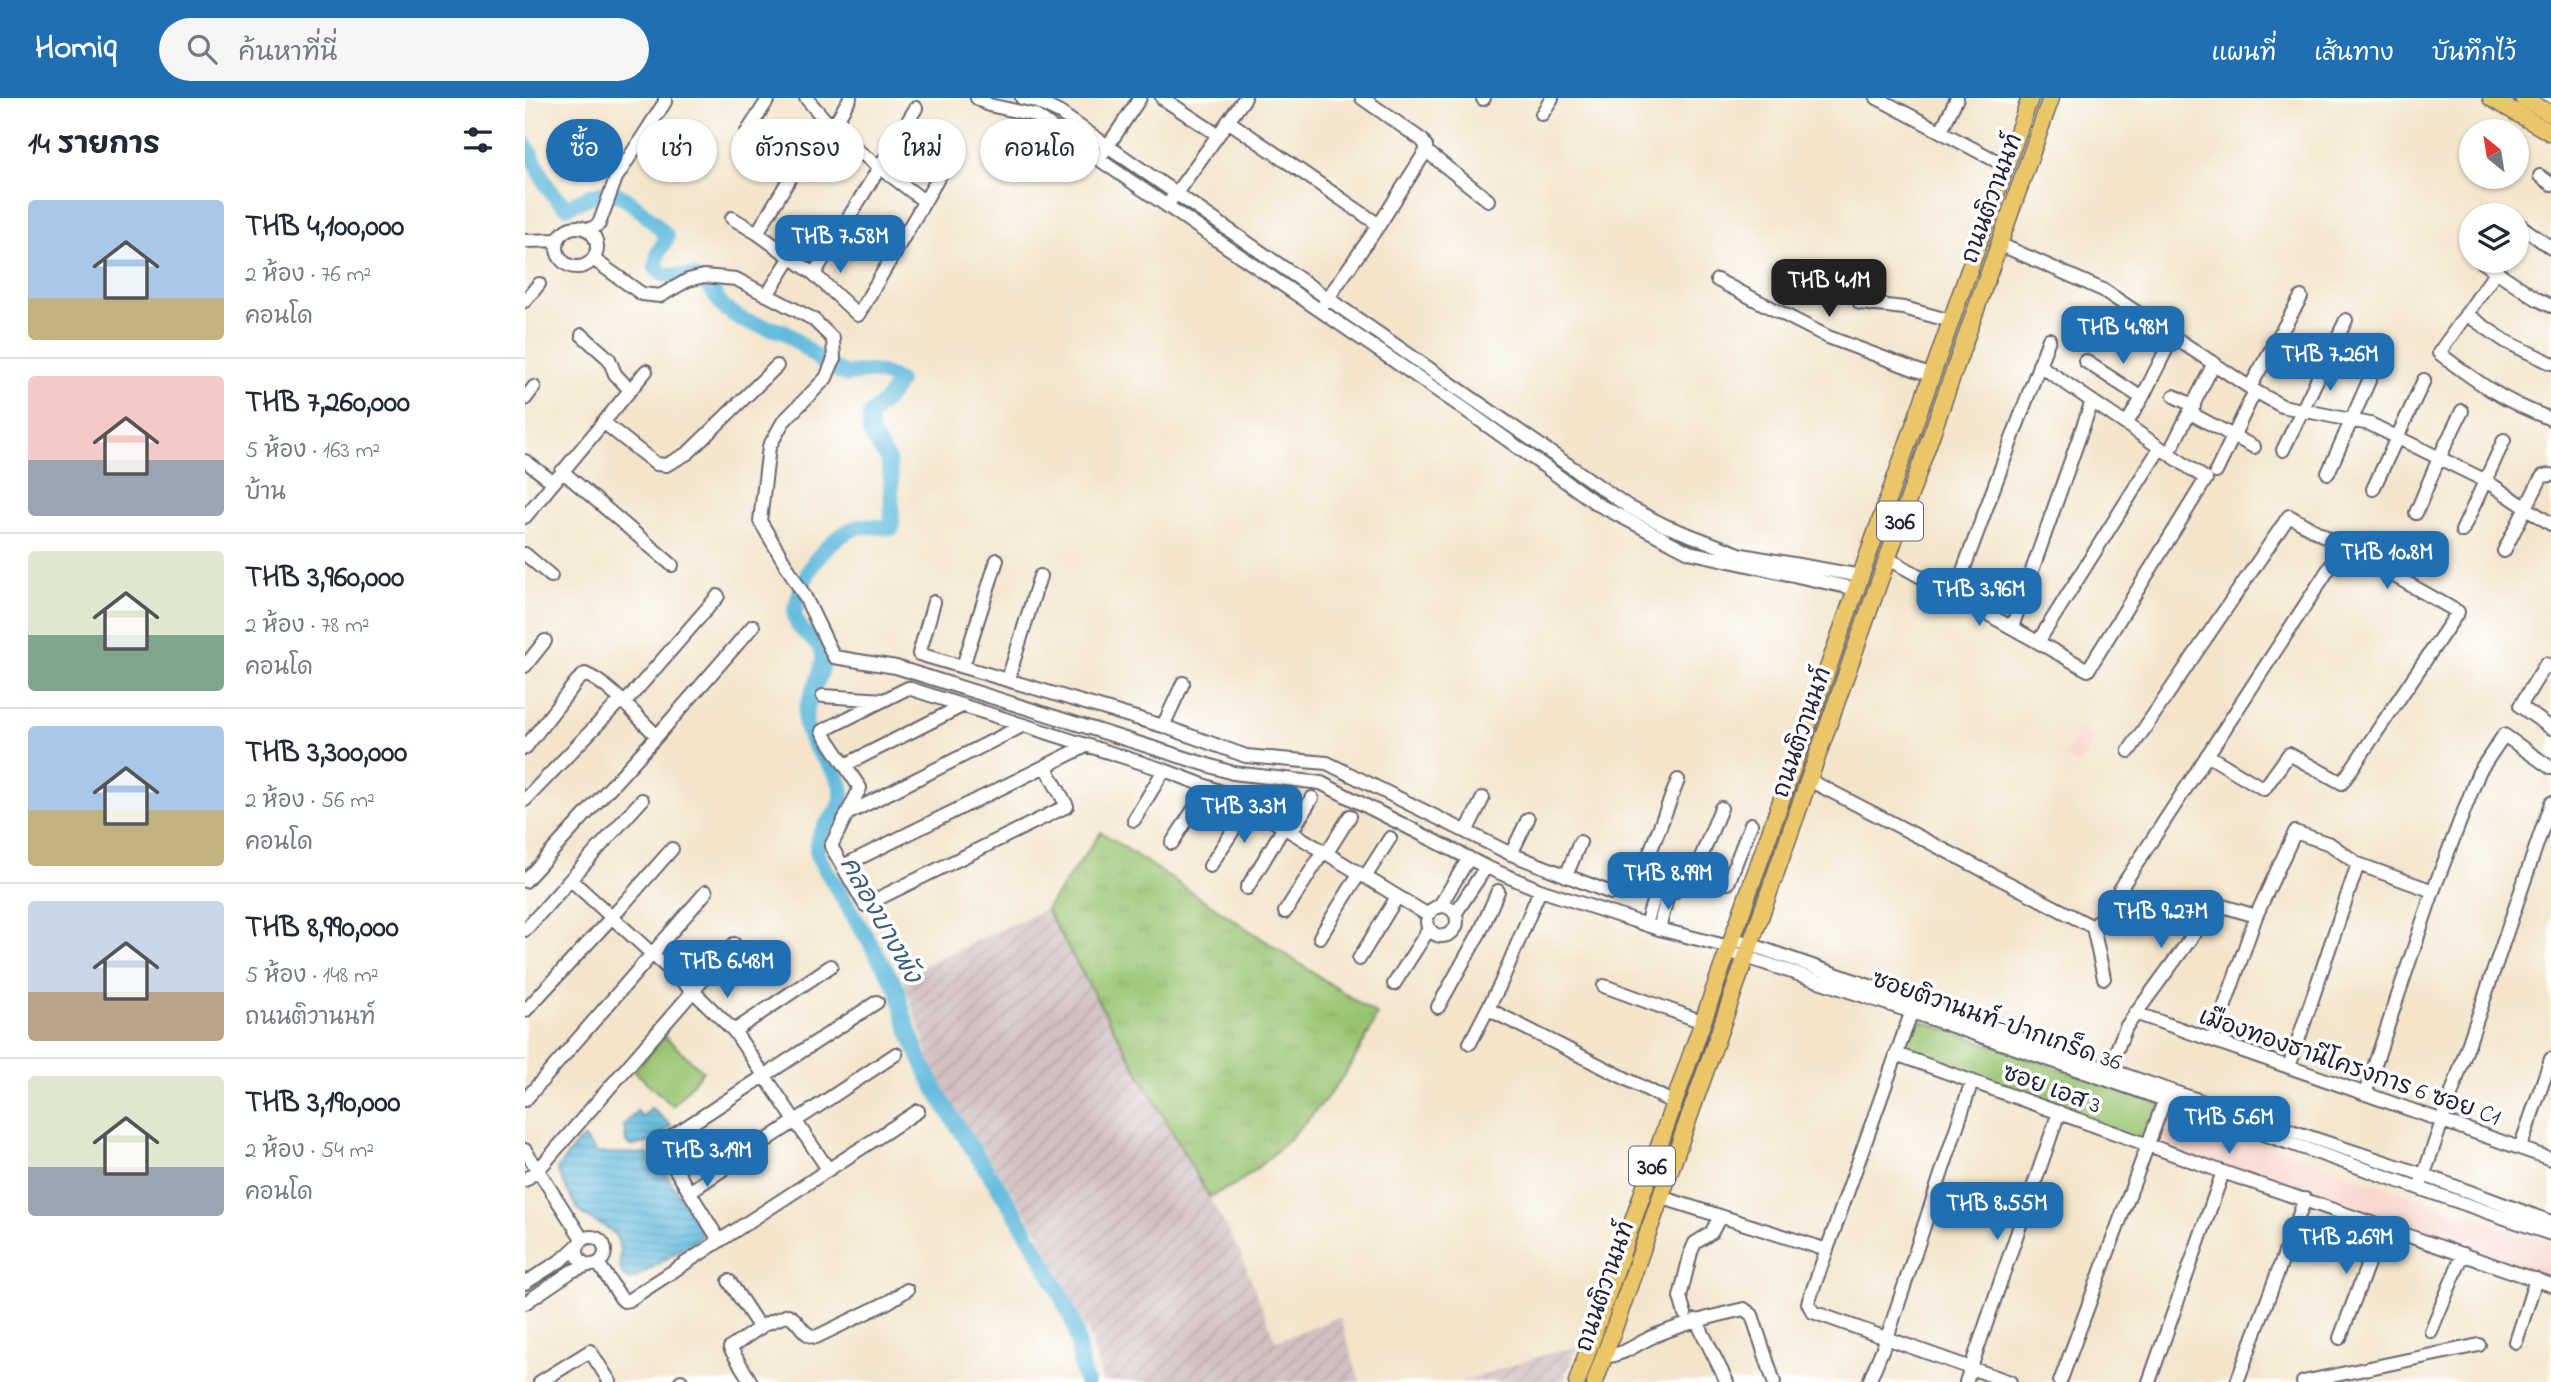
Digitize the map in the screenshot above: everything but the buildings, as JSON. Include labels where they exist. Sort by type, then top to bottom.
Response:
[{"type":"main road","name":"ถนนติวานนท์","points":[[1577,1382],[2030,98]]},
{"type":"main road","name":"ถนนติวานนท์","points":[[1595,1382],[2051,98]]},
{"type":"main road","points":[[2491,98],[2551,133]]},
{"type":"main road","points":[[2523,98],[2551,114]]},
{"type":"main road","points":[[2006,166],[2024,173]]},
{"type":"main road","points":[[1860,578],[1880,578]]},
{"type":"street","points":[[589,230],[599,224],[616,178],[665,98]]},
{"type":"street","points":[[755,119],[769,98]]},
{"type":"street","points":[[806,98],[825,119]]},
{"type":"street","points":[[833,119],[850,98]]},
{"type":"street","points":[[977,98],[989,105],[1027,113],[1040,119]]},
{"type":"street","points":[[1140,98],[1099,159],[1319,309],[1597,505],[1689,552],[1860,578]]},
{"type":"street","points":[[1162,98],[1218,135]]},
{"type":"street","points":[[1165,205],[1176,194],[1245,98]]},
{"type":"street","points":[[1319,309],[1379,225],[1426,151],[1422,140],[1361,98]]},
{"type":"street","points":[[1542,114],[1552,98]]},
{"type":"street","points":[[1877,98],[2006,166]]},
{"type":"street","points":[[1941,131],[1957,98]]},
{"type":"street","points":[[1027,113],[1030,99],[1060,113],[1629,507],[1666,526],[1742,555],[1860,578]]},
{"type":"street","points":[[909,119],[916,108]]},
{"type":"street","points":[[1228,121],[1379,225]]},
{"type":"street","points":[[1426,151],[1488,200]]},
{"type":"street","points":[[864,153],[878,165]]},
{"type":"street","points":[[814,274],[878,168]]},
{"type":"street","points":[[757,233],[791,182]]},
{"type":"street","points":[[899,182],[923,201]]},
{"type":"street","points":[[732,218],[814,274],[858,315],[935,182]]},
{"type":"street","points":[[583,227],[589,230],[597,241],[597,250],[593,259],[585,265],[574,267],[560,258],[557,244],[565,230],[583,227]]},
{"type":"street","points":[[2529,231],[2551,247]]},
{"type":"street","points":[[525,241],[557,244]]},
{"type":"street","points":[[525,249],[557,244]]},
{"type":"street","points":[[1999,244],[2103,290],[2282,406],[2370,424],[2486,481],[2551,524]]},
{"type":"street","points":[[593,259],[642,294],[660,296],[688,280],[704,276],[736,279],[767,295],[791,257]]},
{"type":"street","points":[[1262,270],[1270,258]]},
{"type":"street","points":[[2495,273],[2439,353],[2485,388],[2517,406],[2551,419]]},
{"type":"street","points":[[2498,273],[2551,306]]},
{"type":"street","points":[[1717,280],[1828,337],[1932,376]]},
{"type":"street","points":[[525,302],[539,284]]},
{"type":"street","name":"ซอยติวานนท์-ปากเกร็ด 36","points":[[767,295],[813,318],[833,339],[832,365],[826,378],[783,422],[769,447],[759,521],[803,593],[834,657],[895,667],[1233,773],[1321,783],[1486,867],[1540,890],[1653,926],[1730,945],[1914,1006],[2166,1095],[2551,1222]]},
{"type":"street","points":[[2215,472],[2253,389],[2301,297]]},
{"type":"street","points":[[1860,303],[1904,308],[1951,321]]},
{"type":"street","points":[[2466,314],[2505,341],[2551,363]]},
{"type":"street","points":[[2283,450],[2346,320]]},
{"type":"street","points":[[582,335],[609,359],[615,374],[630,390]]},
{"type":"street","points":[[2130,418],[2173,336]]},
{"type":"street","points":[[1954,595],[2049,339]]},
{"type":"street","points":[[2328,473],[2383,349]]},
{"type":"street","points":[[2085,361],[2142,398]]},
{"type":"street","points":[[2038,642],[2192,409],[2214,363]]},
{"type":"street","points":[[1887,558],[2088,670],[2206,479],[2166,447],[2039,365]]},
{"type":"street","points":[[603,422],[656,464],[666,465],[688,453],[777,366]]},
{"type":"street","points":[[525,517],[646,371]]},
{"type":"street","points":[[2373,489],[2424,380]]},
{"type":"street","points":[[525,399],[534,387]]},
{"type":"street","points":[[2174,396],[2255,447]]},
{"type":"street","points":[[2012,627],[2092,401]]},
{"type":"street","points":[[2416,513],[2462,411]]},
{"type":"street","points":[[2462,531],[2504,440]]},
{"type":"street","points":[[525,461],[552,482]]},
{"type":"street","points":[[562,471],[672,565]]},
{"type":"street","points":[[2504,551],[2540,480],[2543,476],[2551,475]]},
{"type":"street","points":[[2129,751],[2289,516],[2458,612],[2342,783],[2289,754],[2264,789],[2207,755]]},
{"type":"street","points":[[2093,927],[2343,547]]},
{"type":"street","points":[[525,554],[551,576]]},
{"type":"street","points":[[963,666],[997,560]]},
{"type":"street","points":[[1008,679],[1040,576]]},
{"type":"street","points":[[525,800],[622,703],[718,596]]},
{"type":"street","points":[[934,602],[919,654],[1163,726],[1246,756],[1327,763],[1511,854],[1611,893],[1638,883],[1660,887],[1678,887],[1679,876],[1674,870],[1666,868],[1658,871],[1660,887],[1653,926]]},
{"type":"street","points":[[527,876],[657,736],[753,626]]},
{"type":"street","points":[[525,666],[545,641]]},
{"type":"street","points":[[2551,668],[2546,664],[2521,706],[2551,728]]},
{"type":"street","points":[[525,748],[582,676],[587,675],[657,736]]},
{"type":"street","points":[[1163,726],[1183,683]]},
{"type":"street","points":[[1045,766],[1067,806],[865,905],[831,846],[860,788],[822,731],[908,688],[1164,770],[1208,787],[1249,806],[1432,917],[1441,936],[1453,931],[1457,922],[1455,914],[1448,907],[1432,917]]},
{"type":"street","points":[[823,696],[884,700]]},
{"type":"street","points":[[845,765],[963,706]]},
{"type":"street","points":[[847,814],[1024,725]]},
{"type":"street","points":[[2365,1094],[2433,891],[2479,772],[2504,735],[2551,768]]},
{"type":"street","points":[[843,866],[1086,746]]},
{"type":"street","points":[[1135,820],[1164,770]]},
{"type":"street","points":[[1638,883],[1678,780]]},
{"type":"street","points":[[1809,780],[2093,927]]},
{"type":"street","points":[[1172,844],[1208,787]]},
{"type":"street","points":[[1247,888],[1312,797]]},
{"type":"street","points":[[1466,831],[1483,798]]},
{"type":"street","points":[[525,930],[642,800]]},
{"type":"street","points":[[2421,1181],[2551,803]]},
{"type":"street","points":[[1210,866],[1249,806]]},
{"type":"street","points":[[1695,872],[1721,808]]},
{"type":"street","points":[[1285,912],[1350,816]]},
{"type":"street","points":[[1511,854],[1528,819]]},
{"type":"street","points":[[1679,876],[1695,872],[1728,883],[1751,824]]},
{"type":"street","points":[[2213,1040],[2256,916],[2295,832],[2330,844],[2358,864],[2433,891]]},
{"type":"street","points":[[1320,937],[1390,838]]},
{"type":"street","points":[[1566,876],[1580,842]]},
{"type":"street","points":[[525,1011],[672,849]]},
{"type":"street","points":[[1394,984],[1469,858]]},
{"type":"street","points":[[2289,1067],[2358,864]]},
{"type":"street","points":[[1455,914],[1486,867]]},
{"type":"street","points":[[571,880],[613,916],[734,1031],[828,1169]]},
{"type":"street","points":[[1470,1043],[1540,890]]},
{"type":"street","points":[[1439,1007],[1499,891]]},
{"type":"street","points":[[525,1100],[706,892]]},
{"type":"street","points":[[1359,959],[1397,897]]},
{"type":"street","points":[[2107,1074],[2126,1027],[2216,904],[2256,916]]},
{"type":"street","points":[[2093,927],[2104,978]]},
{"type":"street","points":[[1453,931],[1474,942]]},
{"type":"street","points":[[525,1180],[539,1169],[734,944]]},
{"type":"street","points":[[734,1031],[831,966]]},
{"type":"street","points":[[1604,986],[1703,1022]]},
{"type":"street","points":[[719,1240],[666,1154],[666,1145],[671,1137],[877,1002]]},
{"type":"street","points":[[1914,1006],[1808,1303],[1813,1312],[2010,1382]]},
{"type":"street","points":[[1487,1009],[1674,1103]]},
{"type":"street","name":"เมืองทองธานีโครงการ 6 ซอย C1","points":[[2135,1013],[2551,1159]]},
{"type":"street","points":[[689,1192],[896,1054]]},
{"type":"street","name":"ซอย เอส 3","points":[[1896,1054],[2224,1172],[2551,1285]]},
{"type":"street","points":[[2520,1148],[2551,1059]]},
{"type":"street","points":[[1869,1382],[1887,1338],[1972,1081]]},
{"type":"street","points":[[2060,1382],[2166,1095]]},
{"type":"street","points":[[525,1150],[539,1169],[580,1243],[577,1257],[593,1264],[624,1301],[918,1111]]},
{"type":"street","points":[[1966,1382],[2059,1112]]},
{"type":"street","points":[[2149,1382],[2224,1172]]},
{"type":"street","name":"ซอยติวานนท์-ปากเกร็ด 36","points":[[2421,1181],[2551,1234]]},
{"type":"street","points":[[1660,1197],[1827,1250]]},
{"type":"street","points":[[2237,1382],[2305,1199]]},
{"type":"street","points":[[1720,1217],[1711,1233],[1695,1243],[1680,1297],[1727,1382]]},
{"type":"street","points":[[2340,1338],[2382,1226]]},
{"type":"street","points":[[525,1283],[563,1259],[580,1243],[597,1239],[604,1246],[604,1256],[593,1264],[572,1271],[525,1303]]},
{"type":"street","points":[[2431,1331],[2463,1254]]},
{"type":"street","points":[[2516,1342],[2536,1279]]},
{"type":"street","points":[[729,1281],[760,1328]]},
{"type":"street","points":[[751,1382],[730,1348],[760,1328],[788,1315],[793,1317],[805,1334],[815,1337],[907,1290]]},
{"type":"street","points":[[1604,1357],[1619,1356],[1690,1317],[1744,1309],[1752,1315],[1774,1382]]},
{"type":"street","points":[[2303,1382],[2479,1345]]},
{"type":"street","points":[[540,1382],[590,1351],[610,1382]]},
{"type":"street","points":[[2370,1367],[2374,1382]]},
{"type":"shaded area","points":[[2080,728],[2095,737],[2079,766],[2064,757]]},
{"type":"shaded area","points":[[1046,909],[1239,1250],[1276,1341],[1340,1317],[1360,1382],[1103,1382],[1088,1333],[1038,1231],[941,1087],[902,975]]},
{"type":"shaded area","points":[[1912,1021],[2551,1245],[2551,1281],[1902,1051]]},
{"type":"shaded area","points":[[1576,1347],[1563,1382],[1460,1382],[1547,1354]]},
{"type":"green space","points":[[1101,832],[1377,1015],[1352,1062],[1302,1126],[1242,1180],[1209,1197],[1046,909]]},
{"type":"green space","points":[[1911,1017],[2161,1104],[2147,1144],[1896,1054]]},
{"type":"green space","points":[[665,1037],[703,1071],[673,1106],[634,1071]]},
{"type":"water","points":[[651,1108],[671,1125],[654,1142],[631,1146],[626,1142],[624,1125],[637,1111],[643,1117]]},
{"type":"water","points":[[584,1138],[596,1153],[646,1154],[660,1164],[702,1232],[701,1237],[637,1277],[630,1280],[624,1277],[615,1235],[577,1208],[557,1169]]},
{"type":"waterway","name":"คลองบางพัง","points":[[525,144],[552,194],[567,207],[593,195],[609,192],[632,203],[648,217],[667,237],[658,253],[656,268],[664,275],[693,277],[709,286],[723,307],[744,321],[785,332],[825,364],[847,375],[874,372],[899,382],[887,399],[870,415],[870,433],[888,460],[892,528],[859,527],[833,542],[811,566],[796,605],[797,622],[819,647],[823,659],[806,712],[807,730],[815,747],[837,777],[842,794],[840,807],[820,833],[817,855],[898,990],[907,1026],[937,1092],[1017,1217],[1056,1286],[1076,1332],[1081,1368],[1086,1382]]}]
